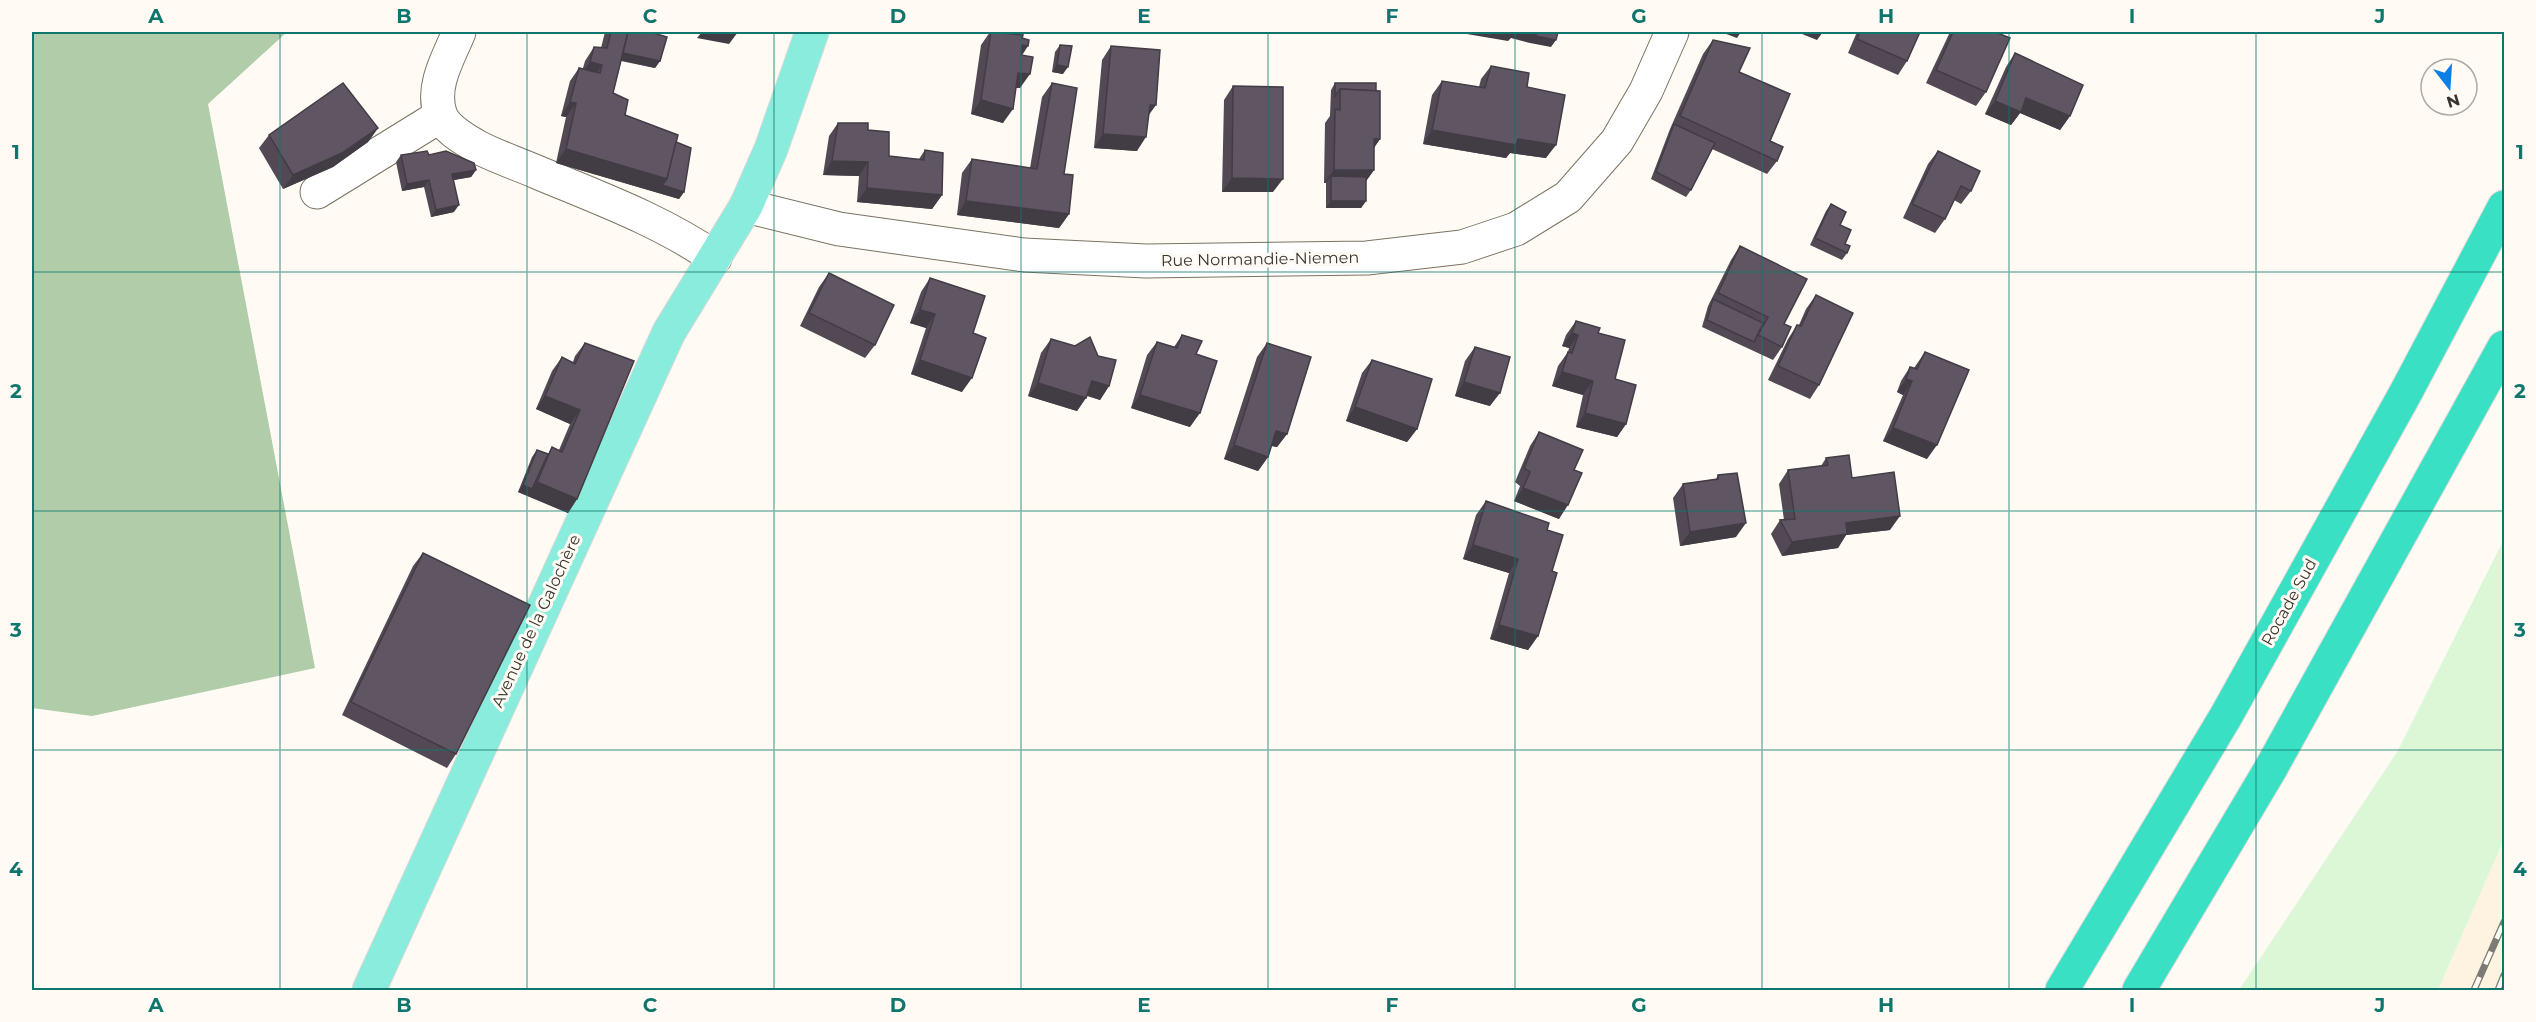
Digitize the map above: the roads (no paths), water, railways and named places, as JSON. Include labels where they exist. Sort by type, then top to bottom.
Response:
[{"type":"highway","name":"Rocade Sud","points":[[2062,990],[2232,705],[2405,394],[2505,207]]},
{"type":"highway","points":[[2139,990],[2282,748],[2505,347]]},
{"type":"main road","name":"Avenue de la Galochère","points":[[369,990],[669,332],[746,206],[771,149],[812,32]]},
{"type":"street","points":[[459,32],[438,84],[437,98],[440,116],[450,128],[477,147],[618,206],[689,240],[715,258]]},
{"type":"street","name":"Rue Normandie-Niemen","points":[[746,206],[839,229],[1024,255],[1146,261],[1367,258],[1462,247],[1516,229],[1568,197],[1617,141],[1646,91],[1672,32]]},
{"type":"street","points":[[317,192],[440,116]]},
{"type":"railway","points":[[2474,990],[2504,922]]},
{"type":"railway","points":[[2498,990],[2504,975]]}]
